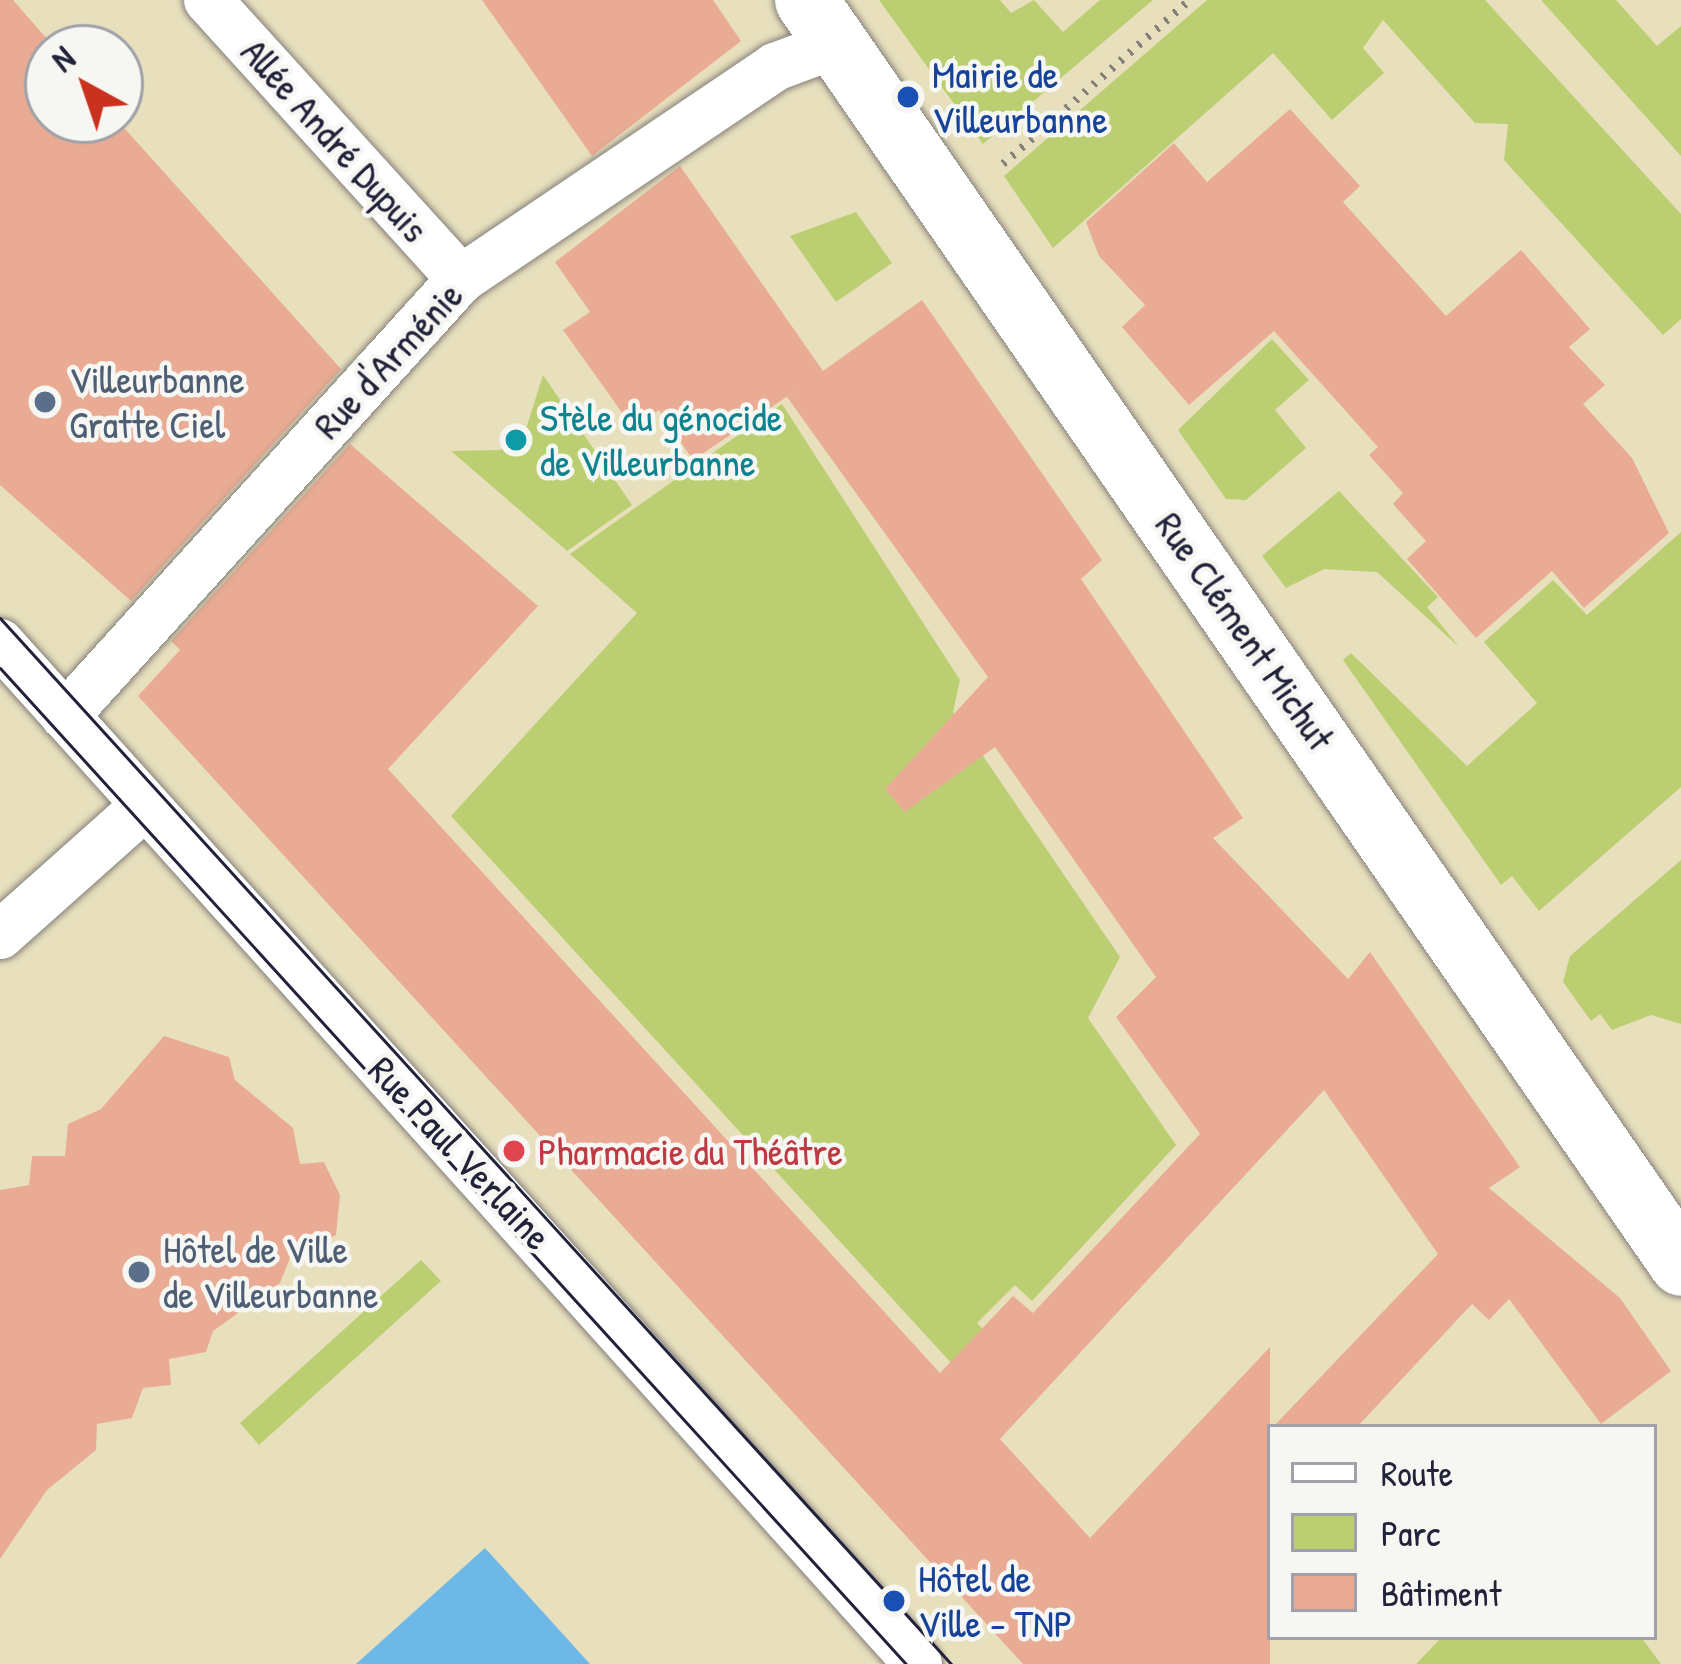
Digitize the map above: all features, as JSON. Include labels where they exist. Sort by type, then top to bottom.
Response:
[{"type":"street","name":"Allée André Dupuis","points":[[208,0],[461,279]]},
{"type":"street","name":"Rue d'Arménie","points":[[65,716],[461,279],[775,67],[822,22]]},
{"type":"street","name":"Rue Clément Michut","points":[[822,22],[1681,1264]]},
{"type":"street","name":"Rue Paul Verlaine","points":[[0,644],[918,1664]]},
{"type":"street","points":[[0,935],[146,805]]},
{"type":"path","points":[[953,208],[1190,0]]},
{"type":"green space","points":[[879,0],[1000,0],[1011,13],[1034,0],[1063,32],[1100,0],[1153,0],[983,144]]},
{"type":"green space","points":[[1207,0],[1485,0],[1681,214],[1681,319],[1663,335],[1504,160],[1508,124],[1475,123],[1383,20],[1363,48],[1384,73],[1332,120],[1273,53],[1053,248],[1004,176]]},
{"type":"green space","points":[[1541,0],[1616,0],[1657,46],[1681,26],[1681,156]]},
{"type":"green space","points":[[856,212],[892,263],[836,302],[790,236]]},
{"type":"green space","points":[[1272,339],[1309,380],[1275,410],[1306,448],[1246,500],[1226,499],[1178,430]]},
{"type":"green space","points":[[543,375],[632,505],[567,551],[451,451],[500,450],[525,432]]},
{"type":"green space","points":[[782,404],[960,680],[953,712],[1120,957],[1088,1018],[1176,1145],[1032,1301],[1015,1285],[977,1323],[992,1339],[963,1376],[451,816],[637,613],[570,554]]},
{"type":"green space","points":[[1339,491],[1438,597],[1427,607],[1459,647],[1377,572],[1324,569],[1286,588],[1262,556]]},
{"type":"green space","points":[[1681,532],[1681,787],[1539,911],[1512,876],[1501,885],[1343,660],[1351,653],[1467,766],[1537,703],[1484,642],[1553,580],[1587,615]]},
{"type":"green space","points":[[1681,860],[1681,1024],[1651,1015],[1612,1030],[1600,1014],[1591,1021],[1563,982],[1570,956]]},
{"type":"green space","points":[[421,1260],[441,1281],[259,1445],[240,1423]]},
{"type":"green space","points":[[1439,1640],[1643,1640],[1661,1664],[1416,1664]]},
{"type":"water","points":[[485,1548],[590,1664],[356,1664]]},
{"type":"building","points":[[0,0],[13,0],[34,24],[24,24],[24,144],[139,144],[341,369],[131,601],[0,485]]},
{"type":"building","points":[[482,0],[713,0],[741,41],[592,156]]},
{"type":"building","points":[[1290,109],[1360,186],[1343,202],[1446,316],[1521,250],[1590,329],[1569,347],[1605,385],[1583,404],[1632,458],[1669,533],[1584,608],[1552,571],[1476,638],[1407,559],[1426,541],[1393,504],[1403,493],[1369,455],[1378,447],[1274,331],[1189,405],[1122,327],[1145,305],[1099,256],[1086,222],[1174,143],[1207,182]]},
{"type":"building","points":[[680,166],[823,371],[922,300],[1102,560],[1081,579],[1243,818],[1213,838],[1348,979],[1370,952],[1520,1167],[1489,1188],[1620,1298],[1671,1371],[1601,1424],[1509,1299],[1489,1320],[1472,1304],[1360,1424],[1276,1424],[1438,1254],[1324,1090],[1000,1439],[1090,1538],[1270,1347],[1270,1664],[1023,1664],[138,696],[180,650],[171,641],[350,444],[538,606],[388,769],[940,1373],[1013,1296],[1033,1313],[1200,1134],[1116,1017],[1156,977],[995,747],[905,812],[885,789],[988,677],[787,397],[800,388],[693,460],[659,410],[633,428],[563,330],[590,312],[555,262]]},
{"type":"building","name":"Hôtel de Ville de Villeurbanne","points":[[164,1036],[229,1057],[235,1080],[293,1128],[300,1164],[324,1162],[340,1195],[336,1235],[291,1255],[280,1283],[213,1331],[206,1352],[169,1359],[171,1385],[143,1388],[132,1418],[97,1424],[96,1450],[47,1490],[0,1559],[0,1190],[29,1185],[32,1156],[65,1156],[68,1124],[101,1109]]},
{"type":"tram line","points":[[0,618],[951,1664]]},
{"type":"tram line","points":[[0,668],[906,1664]]},
{"type":"place","name":"Mairie de Villeurbanne","points":[[908,97]]},
{"type":"place","name":"Villeurbanne Gratte Ciel","points":[[45,402]]},
{"type":"place","name":"Stèle du génocide de Villeurbanne","points":[[516,440]]},
{"type":"place","name":"Pharmacie du Théâtre","points":[[514,1151]]},
{"type":"place","name":"Hôtel de Ville de Villeurbanne","points":[[139,1272]]},
{"type":"place","name":"Hôtel de Ville - TNP","points":[[894,1601]]}]
